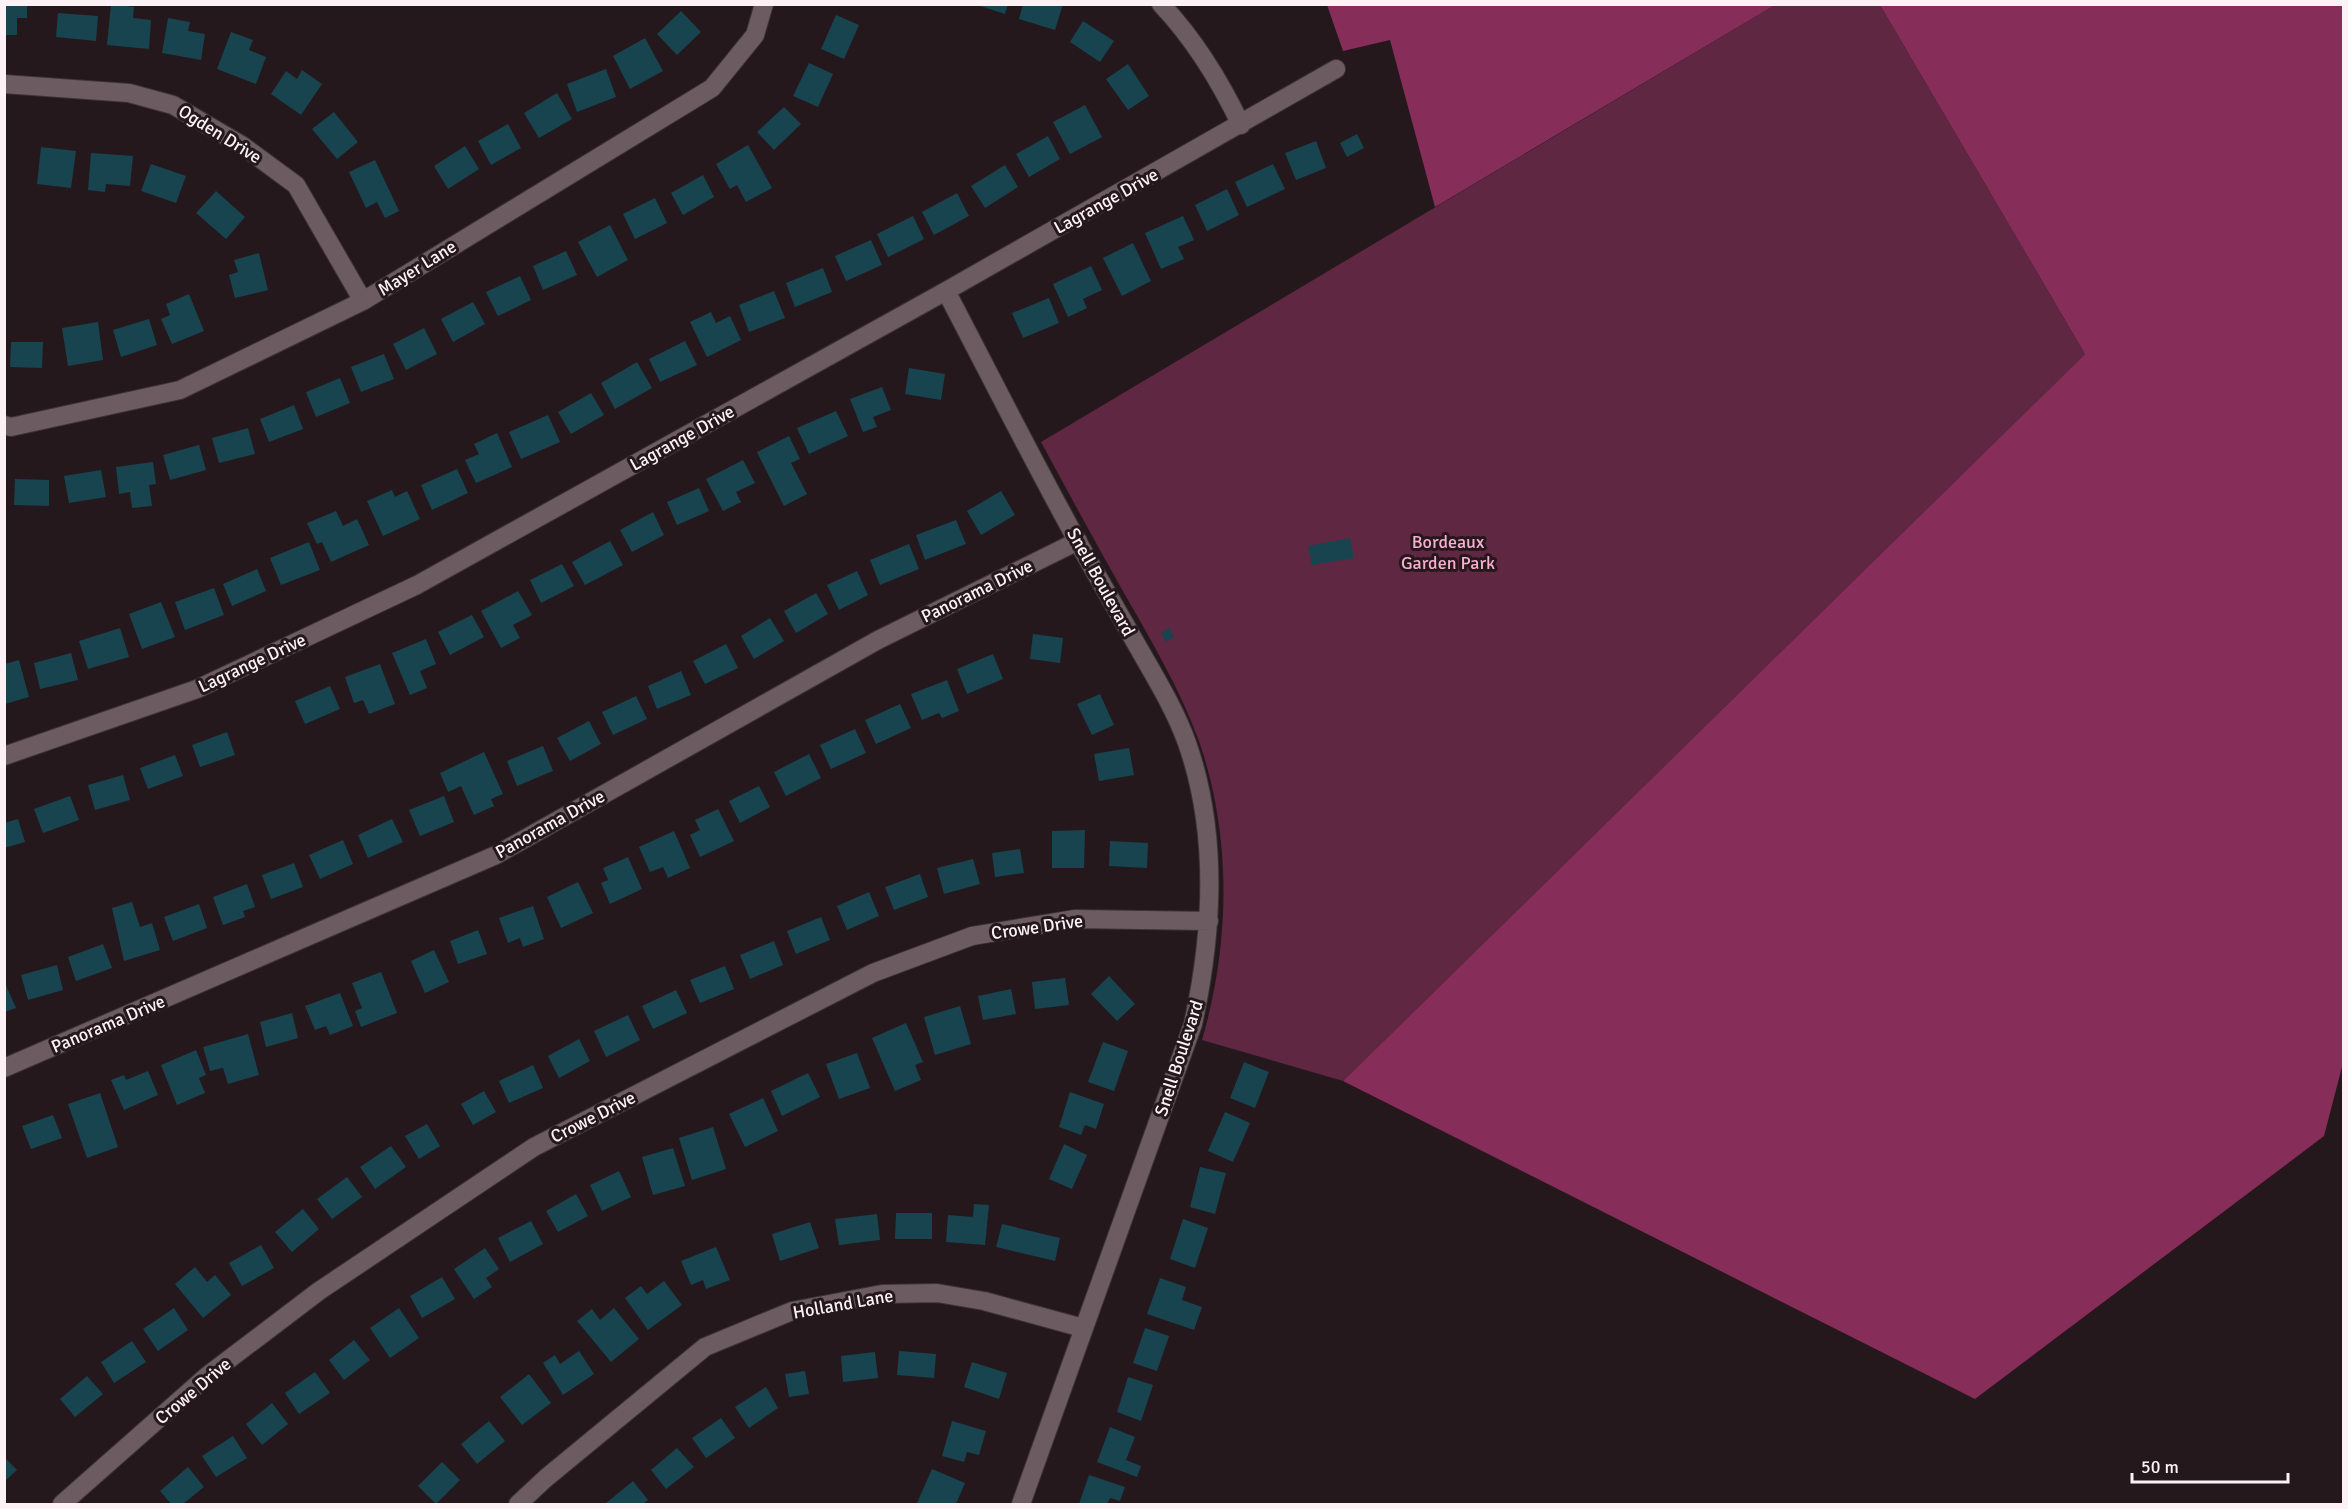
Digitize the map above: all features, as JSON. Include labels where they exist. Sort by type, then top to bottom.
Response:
[{"type":"street","name":"Mayer Lane","points":[[4,425],[11,427],[180,390],[363,301],[712,87],[755,35],[764,4]]},
{"type":"street","points":[[1161,4],[1178,22],[1218,78],[1241,124]]},
{"type":"street","name":"Lagrange Drive","points":[[4,756],[197,689],[417,585],[946,291],[1336,69]]},
{"type":"street","name":"Ogden Drive","points":[[4,84],[129,93],[173,105],[243,146],[296,185],[363,301]]},
{"type":"street","name":"Snell Boulevard","points":[[946,291],[1078,542],[1165,694],[1187,743],[1206,824],[1210,862],[1209,921],[1203,981],[1193,1024],[1021,1504]]},
{"type":"street","name":"Panorama Drive","points":[[4,1068],[496,855],[878,640],[1078,542]]},
{"type":"street","name":"Crowe Drive","points":[[62,1504],[207,1376],[319,1291],[534,1148],[863,978],[972,936],[1076,919],[1209,921]]},
{"type":"street","name":"Holland Lane","points":[[518,1504],[546,1478],[705,1347],[792,1311],[882,1294],[937,1293],[984,1301],[1083,1328]]},
{"type":"green space","name":"Bordeaux Garden Park","points":[[1775,5],[1880,5],[2085,354],[1343,1081],[1202,1040],[1218,967],[1224,892],[1218,817],[1210,780],[1200,744],[1174,683],[1041,442]]},
{"type":"shaded area","points":[[1327,4],[1775,5],[1435,207],[1390,40],[1343,51]]},
{"type":"shaded area","points":[[1880,5],[2343,5],[2343,1063],[2324,1136],[1975,1399],[1343,1081],[2085,354]]},
{"type":"building","points":[[111,4],[134,7],[133,18],[151,20],[149,49],[107,45]]},
{"type":"building","points":[[974,4],[1008,4],[1005,14]]},
{"type":"building","points":[[1023,4],[1063,4],[1055,30],[1019,19]]},
{"type":"building","points":[[4,5],[27,5],[27,18],[17,18],[17,35],[4,35]]},
{"type":"building","points":[[681,11],[701,32],[677,55],[657,34]]},
{"type":"building","points":[[58,13],[98,16],[96,41],[56,37]]},
{"type":"building","points":[[836,15],[859,25],[844,59],[821,49]]},
{"type":"building","points":[[168,18],[190,22],[188,31],[205,34],[201,60],[162,53]]},
{"type":"building","points":[[1083,21],[1114,41],[1100,62],[1070,42]]},
{"type":"building","points":[[231,32],[253,40],[249,50],[266,57],[256,84],[217,69]]},
{"type":"building","points":[[645,38],[663,71],[630,89],[613,56]]},
{"type":"building","points":[[809,63],[833,74],[818,107],[793,96]]},
{"type":"building","points":[[1128,64],[1149,96],[1128,110],[1106,79]]},
{"type":"building","points":[[606,69],[616,97],[577,112],[567,84]]},
{"type":"building","points":[[302,70],[322,84],[301,115],[271,94],[286,71],[297,79]]},
{"type":"building","points":[[557,93],[572,119],[539,138],[524,113]]},
{"type":"building","points":[[1085,105],[1102,137],[1070,154],[1053,122]]},
{"type":"building","points":[[784,107],[801,124],[774,150],[757,132]]},
{"type":"building","points":[[334,112],[358,142],[337,159],[312,129]]},
{"type":"building","points":[[508,124],[521,148],[491,165],[478,141]]},
{"type":"building","points":[[1357,134],[1364,148],[1347,157],[1340,143]]},
{"type":"building","points":[[1048,136],[1060,159],[1029,177],[1016,154]]},
{"type":"building","points":[[1316,141],[1326,168],[1296,180],[1285,153]]},
{"type":"building","points":[[748,145],[772,188],[746,202],[737,185],[730,189],[716,164]]},
{"type":"building","points":[[465,146],[479,169],[448,189],[434,166]]},
{"type":"building","points":[[41,147],[76,151],[71,188],[37,184]]},
{"type":"building","points":[[91,153],[133,156],[130,186],[106,184],[105,192],[88,190]]},
{"type":"building","points":[[375,160],[399,211],[385,218],[377,202],[366,208],[349,172]]},
{"type":"building","points":[[151,164],[186,176],[176,203],[141,191]]},
{"type":"building","points":[[1273,164],[1285,189],[1247,207],[1235,182]]},
{"type":"building","points":[[1005,165],[1018,187],[985,208],[971,186]]},
{"type":"building","points":[[703,175],[714,197],[683,215],[671,193]]},
{"type":"building","points":[[1227,189],[1239,215],[1207,231],[1195,205]]},
{"type":"building","points":[[216,191],[245,217],[226,239],[196,213]]},
{"type":"building","points":[[957,193],[969,216],[934,235],[922,212]]},
{"type":"building","points":[[655,198],[667,223],[635,239],[623,214]]},
{"type":"building","points":[[913,216],[924,239],[888,257],[877,234]]},
{"type":"building","points":[[1183,216],[1194,240],[1178,247],[1184,259],[1161,269],[1145,233]]},
{"type":"building","points":[[610,225],[628,260],[597,277],[578,242]]},
{"type":"building","points":[[871,240],[882,265],[846,281],[835,256]]},
{"type":"building","points":[[1133,243],[1151,281],[1122,296],[1103,258]]},
{"type":"building","points":[[566,251],[577,275],[543,290],[533,266]]},
{"type":"building","points":[[259,253],[268,290],[235,298],[229,275],[238,272],[234,260]]},
{"type":"building","points":[[1091,266],[1102,290],[1083,299],[1087,308],[1068,317],[1053,284]]},
{"type":"building","points":[[823,268],[832,292],[795,307],[786,283]]},
{"type":"building","points":[[520,276],[531,300],[498,316],[486,292]]},
{"type":"building","points":[[774,291],[785,318],[749,332],[739,305]]},
{"type":"building","points":[[189,294],[204,331],[172,344],[161,319],[170,315],[166,304]]},
{"type":"building","points":[[1049,298],[1059,323],[1023,338],[1012,313]]},
{"type":"building","points":[[473,302],[485,324],[453,342],[441,319]]},
{"type":"building","points":[[711,312],[716,323],[730,316],[741,340],[707,357],[690,322]]},
{"type":"building","points":[[149,319],[157,345],[121,357],[113,330]]},
{"type":"building","points":[[98,322],[103,360],[68,366],[62,328]]},
{"type":"building","points":[[424,328],[437,354],[406,370],[393,344]]},
{"type":"building","points":[[685,341],[697,365],[660,382],[649,359]]},
{"type":"building","points":[[11,342],[43,342],[42,368],[10,367]]},
{"type":"building","points":[[384,354],[394,379],[361,392],[351,367]]},
{"type":"building","points":[[637,362],[652,388],[615,409],[601,383]]},
{"type":"building","points":[[909,368],[945,374],[941,400],[905,394]]},
{"type":"building","points":[[340,378],[350,403],[316,417],[306,392]]},
{"type":"building","points":[[882,387],[891,410],[873,417],[877,427],[863,432],[850,399]]},
{"type":"building","points":[[591,393],[604,415],[571,434],[558,412]]},
{"type":"building","points":[[294,405],[303,429],[269,442],[260,419]]},
{"type":"building","points":[[836,411],[848,436],[809,454],[797,428]]},
{"type":"building","points":[[548,415],[560,442],[521,459],[509,432]]},
{"type":"building","points":[[248,428],[255,454],[219,463],[212,438]]},
{"type":"building","points":[[497,433],[512,467],[476,483],[465,460],[479,454],[474,444]]},
{"type":"building","points":[[789,436],[800,459],[791,463],[807,494],[784,506],[757,452]]},
{"type":"building","points":[[199,445],[206,470],[170,480],[163,455]]},
{"type":"building","points":[[743,460],[755,483],[736,492],[741,502],[723,511],[706,479]]},
{"type":"building","points":[[153,462],[156,484],[149,485],[152,506],[132,508],[130,492],[119,494],[116,467]]},
{"type":"building","points":[[457,469],[468,493],[432,510],[421,485]]},
{"type":"building","points":[[101,470],[106,497],[69,503],[64,476]]},
{"type":"building","points":[[15,479],[49,480],[49,506],[14,505]]},
{"type":"building","points":[[699,488],[709,511],[677,525],[667,502]]},
{"type":"building","points":[[392,490],[395,497],[407,491],[420,519],[383,536],[367,501]]},
{"type":"building","points":[[1001,491],[1015,515],[981,535],[967,511]]},
{"type":"building","points":[[336,511],[343,526],[357,519],[369,545],[331,562],[322,542],[317,544],[307,523]]},
{"type":"building","points":[[653,512],[664,535],[632,552],[620,530]]},
{"type":"building","points":[[956,520],[966,544],[925,560],[916,535]]},
{"type":"building","points":[[1350,538],[1354,558],[1312,565],[1308,546]]},
{"type":"building","points":[[610,541],[623,565],[585,585],[572,562]]},
{"type":"building","points":[[309,542],[320,570],[281,585],[270,558]]},
{"type":"building","points":[[909,544],[919,569],[880,585],[870,560]]},
{"type":"building","points":[[562,564],[574,586],[541,603],[530,580]]},
{"type":"building","points":[[257,569],[266,591],[232,606],[223,584]]},
{"type":"building","points":[[857,571],[868,595],[839,610],[827,585]]},
{"type":"building","points":[[214,588],[224,615],[185,630],[175,602]]},
{"type":"building","points":[[518,591],[532,615],[513,625],[520,638],[501,648],[481,611]]},
{"type":"building","points":[[816,593],[828,614],[796,633],[784,611]]},
{"type":"building","points":[[161,602],[175,637],[142,649],[129,614]]},
{"type":"building","points":[[472,615],[484,637],[450,655],[438,632]]},
{"type":"building","points":[[770,618],[784,641],[754,659],[741,636]]},
{"type":"building","points":[[120,628],[129,657],[88,669],[79,641]]},
{"type":"building","points":[[1169,628],[1174,637],[1166,642],[1161,633]]},
{"type":"building","points":[[1033,634],[1063,638],[1060,663],[1030,659]]},
{"type":"building","points":[[426,639],[436,664],[420,671],[427,688],[410,695],[392,653]]},
{"type":"building","points":[[726,644],[738,668],[705,684],[693,661]]},
{"type":"building","points":[[71,653],[78,680],[40,689],[34,663]]},
{"type":"building","points":[[993,654],[1003,679],[967,694],[957,669]]},
{"type":"building","points":[[19,660],[29,697],[5,704],[5,664]]},
{"type":"building","points":[[380,664],[395,704],[369,714],[363,700],[354,703],[345,677]]},
{"type":"building","points":[[681,671],[691,695],[657,709],[648,686]]},
{"type":"building","points":[[947,680],[959,711],[942,718],[939,713],[922,720],[911,694]]},
{"type":"building","points":[[330,686],[340,709],[305,724],[295,701]]},
{"type":"building","points":[[1100,694],[1114,725],[1092,735],[1077,704]]},
{"type":"building","points":[[636,696],[647,719],[613,735],[602,712]]},
{"type":"building","points":[[900,704],[911,728],[876,744],[865,720]]},
{"type":"building","points":[[589,721],[601,744],[570,761],[557,738]]},
{"type":"building","points":[[855,729],[866,753],[831,769],[820,745]]},
{"type":"building","points":[[227,732],[235,755],[200,767],[192,745]]},
{"type":"building","points":[[543,746],[553,771],[517,786],[507,761]]},
{"type":"building","points":[[1129,748],[1134,775],[1099,781],[1094,754]]},
{"type":"building","points":[[484,752],[503,794],[491,799],[494,806],[474,815],[461,786],[448,792],[440,773]]},
{"type":"building","points":[[809,754],[821,778],[786,796],[774,772]]},
{"type":"building","points":[[175,755],[183,776],[148,789],[140,768]]},
{"type":"building","points":[[123,775],[130,800],[95,810],[88,785]]},
{"type":"building","points":[[759,786],[770,807],[740,823],[729,801]]},
{"type":"building","points":[[70,796],[79,820],[43,833],[34,809]]},
{"type":"building","points":[[444,796],[454,822],[420,836],[409,810]]},
{"type":"building","points":[[718,809],[734,841],[700,857],[690,835],[700,830],[695,820]]},
{"type":"building","points":[[18,819],[25,842],[4,848],[4,823]]},
{"type":"building","points":[[392,819],[403,842],[368,858],[358,835]]},
{"type":"building","points":[[1085,830],[1084,868],[1052,868],[1052,831]]},
{"type":"building","points":[[674,831],[690,868],[668,878],[663,867],[650,872],[639,847]]},
{"type":"building","points":[[343,840],[353,864],[320,879],[309,855]]},
{"type":"building","points":[[1110,841],[1148,843],[1147,868],[1109,866]]},
{"type":"building","points":[[1020,849],[1024,873],[995,877],[992,853]]},
{"type":"building","points":[[628,857],[642,889],[610,904],[601,883],[608,880],[603,868]]},
{"type":"building","points":[[973,859],[980,884],[944,894],[937,868]]},
{"type":"building","points":[[294,863],[303,887],[271,899],[262,875]]},
{"type":"building","points":[[920,874],[928,897],[894,910],[885,887]]},
{"type":"building","points":[[578,882],[593,913],[561,928],[547,897]]},
{"type":"building","points":[[247,884],[255,907],[243,911],[245,917],[223,925],[213,897]]},
{"type":"building","points":[[869,892],[879,916],[847,930],[837,906]]},
{"type":"building","points":[[132,902],[140,927],[152,923],[160,950],[124,961],[112,908]]},
{"type":"building","points":[[199,904],[207,928],[173,941],[164,917]]},
{"type":"building","points":[[533,906],[544,939],[523,947],[520,938],[508,943],[499,918]]},
{"type":"building","points":[[821,917],[830,940],[796,954],[787,931]]},
{"type":"building","points":[[478,930],[487,954],[458,964],[450,941]]},
{"type":"building","points":[[774,941],[783,965],[750,979],[740,955]]},
{"type":"building","points":[[103,944],[112,968],[76,981],[68,957]]},
{"type":"building","points":[[434,950],[449,982],[425,993],[411,961]]},
{"type":"building","points":[[57,965],[63,990],[28,1000],[21,975]]},
{"type":"building","points":[[725,966],[734,989],[700,1003],[690,980]]},
{"type":"building","points":[[381,972],[397,1013],[361,1027],[355,1011],[362,1008],[352,983]]},
{"type":"building","points":[[1109,976],[1135,1004],[1117,1021],[1091,994]]},
{"type":"building","points":[[1065,978],[1069,1005],[1035,1009],[1032,982]]},
{"type":"building","points":[[4,981],[16,1008],[4,1012]]},
{"type":"building","points":[[1011,989],[1016,1014],[983,1020],[978,996]]},
{"type":"building","points":[[676,990],[687,1013],[653,1029],[642,1006]]},
{"type":"building","points":[[340,993],[353,1026],[330,1035],[326,1026],[315,1030],[305,1006]]},
{"type":"building","points":[[960,1006],[971,1044],[935,1055],[924,1017]]},
{"type":"building","points":[[292,1013],[298,1038],[266,1047],[260,1022]]},
{"type":"building","points":[[628,1015],[640,1040],[606,1057],[594,1031]]},
{"type":"building","points":[[906,1023],[923,1062],[915,1065],[921,1080],[895,1091],[872,1038]]},
{"type":"building","points":[[248,1034],[259,1075],[228,1084],[223,1068],[210,1071],[203,1047]]},
{"type":"building","points":[[579,1039],[590,1061],[559,1078],[548,1056]]},
{"type":"building","points":[[1103,1042],[1128,1051],[1114,1091],[1088,1082]]},
{"type":"building","points":[[196,1050],[206,1075],[199,1078],[205,1093],[177,1105],[161,1065]]},
{"type":"building","points":[[857,1053],[870,1088],[839,1099],[826,1064]]},
{"type":"building","points":[[1244,1062],[1269,1072],[1255,1108],[1230,1098]]},
{"type":"building","points":[[533,1065],[543,1088],[509,1103],[499,1081]]},
{"type":"building","points":[[148,1071],[158,1095],[124,1110],[111,1080],[124,1075],[126,1080]]},
{"type":"building","points":[[808,1073],[820,1097],[782,1116],[771,1091]]},
{"type":"building","points":[[484,1091],[496,1112],[473,1125],[461,1104]]},
{"type":"building","points":[[1070,1092],[1104,1104],[1096,1129],[1085,1125],[1081,1135],[1059,1127]]},
{"type":"building","points":[[100,1093],[118,1147],[87,1158],[68,1104]]},
{"type":"building","points":[[763,1098],[778,1131],[745,1147],[729,1114]]},
{"type":"building","points":[[1225,1112],[1250,1123],[1233,1162],[1208,1151]]},
{"type":"building","points":[[53,1115],[62,1138],[31,1149],[22,1126]]},
{"type":"building","points":[[427,1124],[440,1146],[419,1159],[405,1136]]},
{"type":"building","points":[[713,1127],[726,1169],[692,1180],[679,1138]]},
{"type":"building","points":[[1064,1144],[1087,1155],[1072,1189],[1049,1179]]},
{"type":"building","points":[[391,1146],[406,1167],[375,1189],[360,1167]]},
{"type":"building","points":[[673,1148],[685,1186],[653,1195],[642,1157]]},
{"type":"building","points":[[1200,1167],[1226,1173],[1215,1214],[1190,1207]]},
{"type":"building","points":[[619,1171],[631,1197],[602,1211],[590,1185]]},
{"type":"building","points":[[347,1177],[362,1197],[332,1219],[317,1199]]},
{"type":"building","points":[[576,1194],[588,1216],[558,1232],[546,1211]]},
{"type":"building","points":[[974,1204],[989,1205],[985,1245],[946,1242],[948,1215],[973,1217]]},
{"type":"building","points":[[303,1209],[319,1229],[292,1252],[275,1232]]},
{"type":"building","points":[[896,1213],[932,1213],[932,1239],[895,1239]]},
{"type":"building","points":[[877,1214],[880,1240],[839,1245],[835,1219]]},
{"type":"building","points":[[1183,1219],[1208,1228],[1195,1268],[1170,1259]]},
{"type":"building","points":[[531,1221],[543,1244],[510,1262],[498,1238]]},
{"type":"building","points":[[810,1222],[819,1248],[780,1261],[772,1234]]},
{"type":"building","points":[[1002,1224],[1060,1238],[1055,1261],[996,1247]]},
{"type":"building","points":[[261,1245],[274,1268],[242,1286],[229,1263]]},
{"type":"building","points":[[716,1247],[730,1280],[706,1289],[703,1280],[691,1285],[681,1261]]},
{"type":"building","points":[[485,1248],[499,1269],[486,1278],[492,1287],[474,1299],[454,1269]]},
{"type":"building","points":[[195,1267],[207,1282],[215,1275],[231,1295],[203,1318],[175,1284]]},
{"type":"building","points":[[442,1277],[455,1299],[422,1318],[410,1296]]},
{"type":"building","points":[[1160,1278],[1186,1287],[1182,1300],[1202,1307],[1194,1330],[1147,1314]]},
{"type":"building","points":[[664,1281],[682,1305],[648,1330],[625,1298],[641,1286],[647,1294]]},
{"type":"building","points":[[174,1308],[188,1330],[158,1351],[143,1329]]},
{"type":"building","points":[[399,1308],[419,1338],[390,1358],[370,1328]]},
{"type":"building","points":[[614,1308],[639,1339],[611,1362],[577,1321],[592,1309],[600,1320]]},
{"type":"building","points":[[1145,1328],[1169,1336],[1157,1371],[1133,1363]]},
{"type":"building","points":[[354,1340],[370,1360],[344,1380],[329,1360]]},
{"type":"building","points":[[132,1341],[146,1362],[114,1383],[101,1362]]},
{"type":"building","points":[[579,1351],[594,1374],[563,1395],[543,1363],[555,1355],[560,1364]]},
{"type":"building","points":[[899,1351],[936,1354],[934,1378],[897,1375]]},
{"type":"building","points":[[875,1352],[878,1378],[843,1382],[841,1356]]},
{"type":"building","points":[[972,1362],[1007,1373],[999,1399],[964,1387]]},
{"type":"building","points":[[805,1371],[809,1394],[789,1397],[785,1374]]},
{"type":"building","points":[[315,1372],[330,1393],[299,1414],[285,1393]]},
{"type":"building","points":[[529,1374],[551,1403],[522,1425],[500,1397]]},
{"type":"building","points":[[87,1376],[103,1394],[75,1417],[60,1399]]},
{"type":"building","points":[[1128,1377],[1153,1385],[1141,1421],[1117,1412]]},
{"type":"building","points":[[766,1387],[778,1408],[749,1428],[735,1407]]},
{"type":"building","points":[[272,1403],[288,1424],[262,1445],[246,1424]]},
{"type":"building","points":[[721,1418],[735,1438],[706,1458],[692,1438]]},
{"type":"building","points":[[489,1421],[505,1441],[477,1464],[461,1444]]},
{"type":"building","points":[[952,1421],[986,1431],[979,1455],[967,1452],[964,1462],[942,1456]]},
{"type":"building","points":[[1110,1427],[1135,1437],[1126,1460],[1141,1466],[1137,1477],[1097,1462]]},
{"type":"building","points":[[233,1436],[247,1458],[216,1477],[202,1456]]},
{"type":"building","points":[[677,1448],[694,1467],[666,1489],[651,1470]]},
{"type":"building","points":[[4,1457],[17,1470],[4,1482]]},
{"type":"building","points":[[442,1462],[460,1480],[436,1504],[418,1486]]},
{"type":"building","points":[[188,1467],[204,1487],[183,1504],[171,1504],[160,1491]]},
{"type":"building","points":[[932,1469],[965,1483],[956,1504],[917,1503]]},
{"type":"building","points":[[1089,1475],[1125,1487],[1120,1501],[1110,1498],[1107,1504],[1079,1504]]},
{"type":"building","points":[[633,1481],[648,1500],[643,1504],[605,1504]]}]
